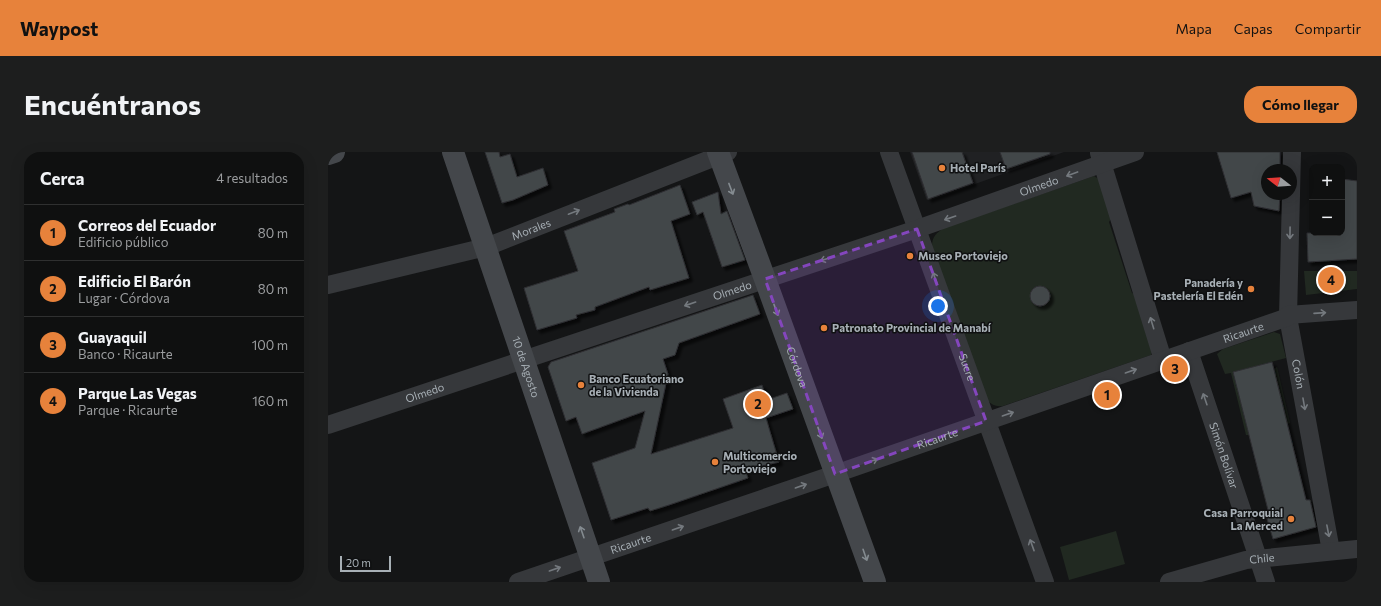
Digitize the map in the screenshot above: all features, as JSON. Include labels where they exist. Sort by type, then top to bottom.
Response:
[{"type":"street","points":[[328,154],[334,152]]},
{"type":"street","name":"10 de Agosto","points":[[453,152],[599,582]]},
{"type":"street","name":"Sucre","points":[[889,152],[1045,582]]},
{"type":"street","name":"Olmedo","points":[[328,425],[918,229],[1100,158],[1136,152]]},
{"type":"street","name":"Colón","points":[[1292,152],[1292,164]]},
{"type":"street","name":"Morales","points":[[328,285],[486,247],[721,153]]},
{"type":"street","name":"Córdova","points":[[721,153],[875,582]]},
{"type":"street","points":[[1100,158],[1163,360]]},
{"type":"street","name":"Colón","points":[[1291,200],[1288,316],[1331,551]]},
{"type":"street","name":"Ricaurte","points":[[518,582],[835,474],[1288,316],[1357,310]]},
{"type":"street","name":"Simón Bolívar","points":[[1189,351],[1266,582]]},
{"type":"street","name":"Chile","points":[[1169,582],[1237,562],[1258,558],[1357,549]]},
{"type":"highlighted area","points":[[917,229],[986,421],[835,474],[765,279]]},
{"type":"shaded area","points":[[910,152],[1064,152],[931,200],[927,200]]},
{"type":"shaded area","points":[[1094,176],[1099,179],[1112,217],[1109,222],[1132,293],[1138,295],[1152,352],[1151,355],[1003,406],[994,405],[987,400],[932,246],[934,238],[944,228]]},
{"type":"shaded area","points":[[1304,271],[1357,271],[1357,289],[1306,295]]},
{"type":"shaded area","points":[[1274,332],[1280,334],[1286,358],[1233,372],[1249,435],[1246,435],[1231,373],[1225,374],[1217,354],[1223,349]]},
{"type":"shaded area","points":[[1277,367],[1290,423],[1287,424],[1274,369]]},
{"type":"shaded area","points":[[1116,531],[1125,564],[1069,580],[1060,547]]},
{"type":"building","points":[[485,152],[499,152],[500,157],[510,154],[517,177],[543,168],[548,185],[513,200],[502,203]]},
{"type":"building","name":"Hotel París","points":[[912,152],[962,152],[973,183],[928,199]]},
{"type":"building","points":[[1000,152],[1050,152],[1050,154],[1006,169]]},
{"type":"building","points":[[1217,152],[1280,152],[1280,164],[1261,164],[1261,200],[1280,200],[1279,211],[1254,206],[1251,192],[1231,198]]},
{"type":"building","points":[[1345,179],[1357,181],[1357,259],[1308,262],[1307,233],[1309,233],[1309,236],[1345,236]]},
{"type":"building","points":[[680,185],[690,214],[671,221],[689,278],[650,290],[649,287],[595,307],[595,310],[576,315],[577,318],[537,330],[524,288],[578,271],[564,231],[615,212],[614,209],[628,204],[629,205]]},
{"type":"building","points":[[718,192],[721,214],[727,211],[745,260],[722,267],[703,212],[697,215],[692,202]]},
{"type":"building","points":[[1040,286],[1047,289],[1050,296],[1047,303],[1040,306],[1033,303],[1030,296],[1033,289]]},
{"type":"building","points":[[753,295],[760,314],[679,343],[675,355],[663,359],[668,374],[651,454],[733,428],[723,399],[762,385],[767,400],[787,393],[793,409],[766,418],[779,462],[745,470],[748,478],[650,511],[648,508],[611,520],[592,463],[635,448],[645,411],[582,434],[576,417],[566,421],[548,367],[551,362]]},
{"type":"building","points":[[1272,362],[1306,500],[1310,500],[1316,527],[1273,539],[1265,512],[1268,510],[1233,372]]},
{"type":"place","name":"Hotel París","points":[[942,168]]},
{"type":"place","name":"Museo Portoviejo","points":[[910,256]]},
{"type":"place","name":"Parque Las Vegas","points":[[1331,280]]},
{"type":"place","name":"Panadería y Pastelería El Edén","points":[[1251,289]]},
{"type":"place","name":"Patronato Provincial de Manabí","points":[[824,328]]},
{"type":"place","name":"Guayaquil","points":[[1175,369]]},
{"type":"place","name":"Banco Ecuatoriano de la Vivienda","points":[[581,385]]},
{"type":"place","name":"Correos del Ecuador","points":[[1107,395]]},
{"type":"place","name":"Edificio El Barón","points":[[758,404]]},
{"type":"place","name":"Multicomercio Portoviejo","points":[[715,462]]},
{"type":"place","name":"Casa Parroquial La Merced","points":[[1291,519]]}]
